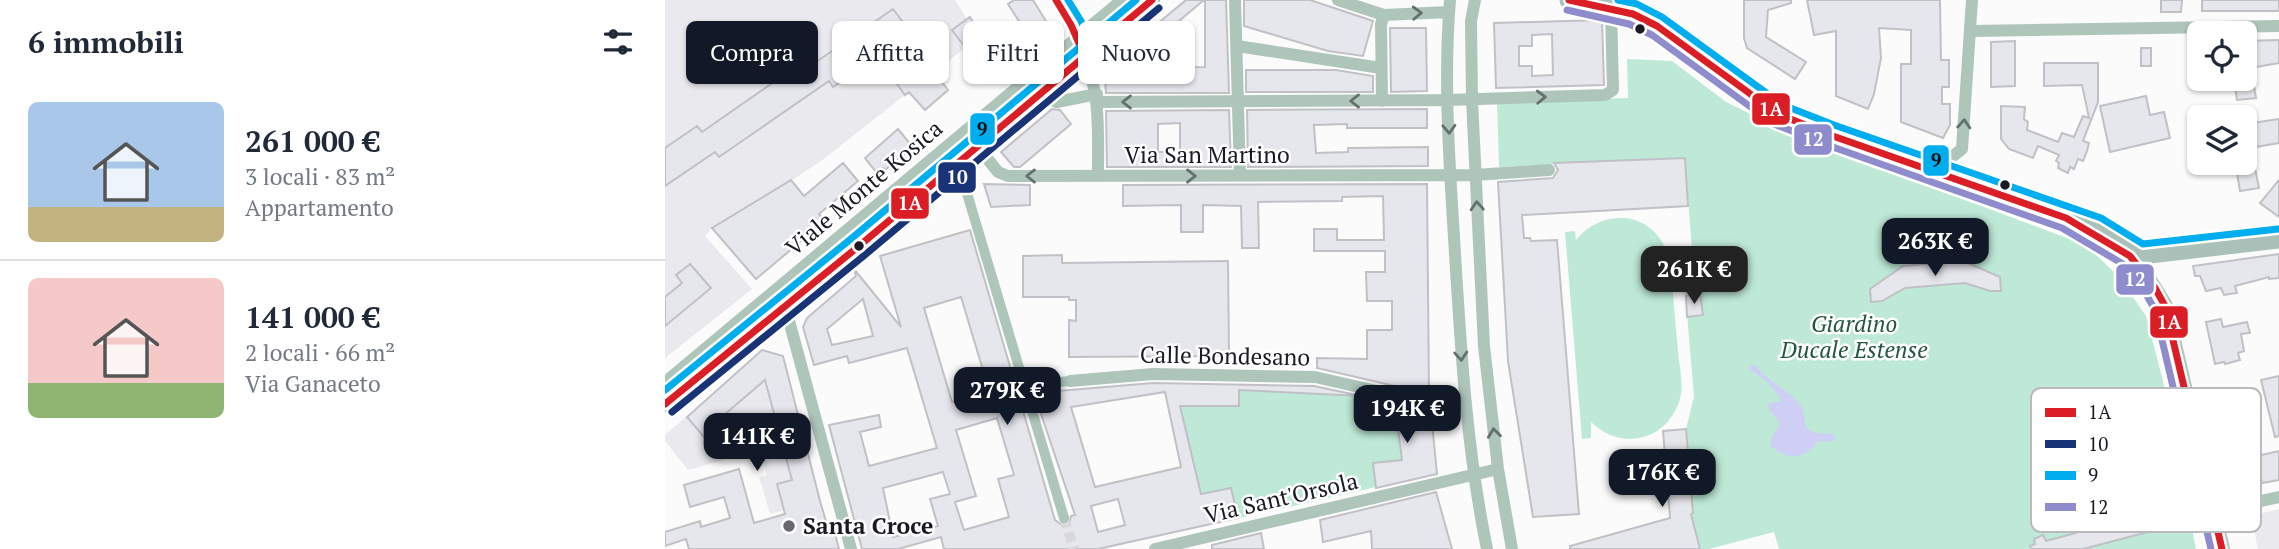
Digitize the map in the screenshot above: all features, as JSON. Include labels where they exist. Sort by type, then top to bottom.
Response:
[{"type":"main road","points":[[1569,0],[1633,14],[1657,26],[1778,114],[1830,135],[2098,228],[2141,254],[2279,239]]},
{"type":"street","name":"Viale Monte Kosica","points":[[1100,21],[1125,0]]},
{"type":"street","name":"Viale Monte Kosica","points":[[1128,21],[1152,0]]},
{"type":"street","points":[[1235,0],[1240,176]]},
{"type":"street","points":[[1338,0],[1384,15],[1449,6],[1450,175],[1464,403],[1487,549]]},
{"type":"street","points":[[1475,0],[1471,21],[1472,100],[1484,346],[1498,469],[1512,549]]},
{"type":"street","points":[[1923,167],[1948,160],[1962,149],[1972,0]]},
{"type":"street","points":[[1039,96],[1057,102],[1098,98],[1239,102],[1472,100],[1610,94],[1613,90],[1611,10]]},
{"type":"street","points":[[1382,101],[1381,24],[1384,15]]},
{"type":"street","points":[[1971,31],[2279,26]]},
{"type":"street","name":"Viale Monte Kosica","points":[[665,385],[1078,40]]},
{"type":"street","points":[[1237,46],[1381,68]]},
{"type":"street","name":"Viale Monte Kosica","points":[[665,404],[1078,64]]},
{"type":"street","points":[[1094,84],[1098,98],[1098,176]]},
{"type":"street","name":"Via San Martino","points":[[978,147],[1002,175],[1475,175],[1549,170]]},
{"type":"street","points":[[963,180],[1064,518]]},
{"type":"street","points":[[2066,218],[2130,256],[2160,296],[2165,306],[2184,388]]},
{"type":"street","points":[[785,306],[851,549]]},
{"type":"street","name":"Calle Bondesano","points":[[1024,385],[1153,374],[1315,377],[1439,405],[1464,403]]},
{"type":"street","name":"Via Sant'Orsola","points":[[1155,549],[1498,469]]},
{"type":"street","points":[[2261,501],[2279,497]]},
{"type":"shaded area","points":[[665,0],[955,0],[969,21],[963,21],[963,50],[949,61],[949,21],[832,21],[832,84],[919,84],[821,161],[765,198],[712,228],[705,236],[752,289],[665,358]]},
{"type":"shaded area","points":[[762,350],[783,356],[821,501],[770,514],[759,477],[767,475],[760,449],[688,470],[665,441],[665,435]]},
{"type":"shaded area","points":[[2279,509],[2279,549],[2258,549],[2254,532],[2261,532],[2261,514]]},
{"type":"green space","name":"Giardino Ducale Estense","points":[[1627,59],[1672,61],[1726,102],[1775,126],[2072,240],[2096,255],[2119,277],[2146,316],[2164,388],[2031,388],[2031,532],[2193,532],[2196,549],[1779,549],[1774,532],[1700,549],[1691,514],[1686,429],[1694,397],[1685,290],[1695,289],[1685,158],[1499,167],[1497,102],[1628,98]]},
{"type":"green space","points":[[1626,218],[1649,227],[1664,244],[1670,260],[1681,394],[1672,416],[1661,428],[1647,436],[1619,438],[1607,434],[1591,422],[1591,438],[1582,439],[1565,232],[1575,231],[1576,240],[1598,223]]},
{"type":"green space","points":[[1239,390],[1368,397],[1369,417],[1396,414],[1402,460],[1373,463],[1376,487],[1267,512],[1265,505],[1248,508],[1249,516],[1238,518],[1231,488],[1201,494],[1180,406],[1239,406]]},
{"type":"water","points":[[1750,365],[1755,365],[1796,400],[1803,409],[1808,429],[1817,433],[1834,434],[1835,440],[1818,441],[1808,452],[1796,456],[1784,454],[1771,446],[1771,439],[1779,423],[1768,408],[1769,403],[1781,401],[1768,382],[1749,370]]},
{"type":"building","points":[[1014,0],[1033,0],[1046,21],[1019,21],[1008,4]]},
{"type":"building","points":[[1186,0],[1204,0],[1179,21],[1161,21]]},
{"type":"building","points":[[1205,0],[1226,0],[1229,93],[1106,93],[1105,84],[1195,84],[1195,67],[1205,67]]},
{"type":"building","points":[[1244,0],[1310,0],[1373,21],[1363,56],[1328,51],[1244,26]]},
{"type":"building","points":[[1744,0],[1791,0],[1791,3],[1768,10],[1766,37],[1806,62],[1795,79],[1747,48],[1744,38]]},
{"type":"building","points":[[1807,0],[1940,0],[1941,60],[1949,60],[1949,87],[1942,87],[1942,104],[1950,104],[1950,125],[1943,138],[1901,122],[1901,64],[1911,64],[1911,30],[1879,28],[1881,58],[1874,94],[1868,109],[1836,96],[1836,31],[1814,35]]},
{"type":"building","points":[[2161,0],[2182,0],[2181,12],[2161,12]]},
{"type":"building","points":[[2202,0],[2279,0],[2279,11],[2202,11]]},
{"type":"building","points":[[893,9],[902,21],[876,21]]},
{"type":"building","points":[[1602,20],[1604,85],[1496,88],[1494,23]],"holes":[[[1552,34],[1553,75],[1532,76],[1532,66],[1519,66],[1519,46],[1532,46],[1532,35]]]},
{"type":"building","points":[[963,22],[963,45],[952,30]]},
{"type":"building","points":[[1390,28],[1426,28],[1427,91],[1391,92]]},
{"type":"building","points":[[2279,40],[2279,63],[2257,67],[2257,41]]},
{"type":"building","points":[[2015,41],[2015,86],[1991,87],[1991,42]]},
{"type":"building","points":[[2141,48],[2151,48],[2151,66],[2141,66]]},
{"type":"building","points":[[832,51],[832,84],[837,84],[833,87],[829,81],[719,157],[715,152],[665,186],[665,148],[697,126],[702,132],[771,84],[818,84],[818,61]]},
{"type":"building","points":[[2044,63],[2098,63],[2098,102],[2083,141],[2089,143],[2087,151],[2083,161],[2078,159],[2074,169],[2070,167],[2068,173],[2058,168],[2059,163],[2056,161],[2059,155],[2038,146],[2033,158],[2009,149],[2001,139],[2001,106],[2025,107],[2027,130],[2058,142],[2062,133],[2074,137],[2083,116],[2089,118],[2082,85],[2044,86]]},
{"type":"building","points":[[1246,70],[1336,70],[1373,76],[1373,92],[1246,92]]},
{"type":"building","points":[[897,84],[944,84],[948,90],[925,110],[909,92],[905,95]]},
{"type":"building","points":[[2236,91],[2255,91],[2256,98],[2237,100]]},
{"type":"building","points":[[2146,96],[2150,115],[2164,112],[2170,138],[2110,152],[2100,106]]},
{"type":"building","points":[[1052,109],[1060,110],[1071,124],[1020,167],[1014,167],[1001,152]]},
{"type":"building","points":[[1427,109],[1427,128],[1347,128],[1347,124],[1314,125],[1316,153],[1348,152],[1348,148],[1428,147],[1428,166],[1248,167],[1247,110]]},
{"type":"building","points":[[1229,110],[1231,167],[1107,167],[1106,111]],"holes":[[[1180,123],[1180,152],[1158,152],[1158,124]]]},
{"type":"building","points":[[2279,119],[2279,143],[2257,147],[2257,122]]},
{"type":"building","points":[[898,129],[911,145],[907,152],[885,170],[883,168],[877,173],[865,158]]},
{"type":"building","points":[[1685,158],[1688,206],[1522,215],[1524,238],[1530,238],[1531,241],[1557,240],[1579,514],[1533,517],[1508,361],[1498,182],[1553,178],[1558,170],[1554,163]]},
{"type":"building","points":[[843,163],[858,181],[819,214],[825,221],[756,279],[712,228],[791,180],[804,196]]},
{"type":"building","points":[[2237,175],[2256,175],[2259,188],[2240,191]]},
{"type":"building","points":[[2279,180],[2279,217],[2260,203]]},
{"type":"building","points":[[984,184],[1030,185],[1030,205],[991,207]]},
{"type":"building","points":[[1427,184],[1429,394],[1317,368],[1317,358],[1367,359],[1367,330],[1392,330],[1392,301],[1367,301],[1366,272],[1385,272],[1385,251],[1314,251],[1314,229],[1337,229],[1337,240],[1384,240],[1383,196],[1342,197],[1342,201],[1258,202],[1259,248],[1242,248],[1241,206],[1203,205],[1203,232],[1181,232],[1181,205],[1123,206],[1123,185]]},
{"type":"building","points":[[970,230],[1055,520],[1062,525],[1069,524],[1071,516],[1075,515],[1034,393],[1153,383],[1314,386],[1361,396],[1239,390],[1239,406],[1180,406],[1201,494],[1231,488],[1238,518],[1098,549],[944,549],[941,537],[898,549],[862,549],[829,425],[879,415],[881,427],[860,432],[869,466],[937,448],[907,348],[849,363],[847,356],[814,365],[803,327],[807,318],[856,276],[854,269],[901,327],[880,256]],"holes":[[[961,297],[989,390],[952,402],[924,308]],[[863,299],[873,336],[832,345],[827,329]],[[1165,392],[1181,467],[1095,487],[1071,407]],[[997,418],[1014,475],[998,479],[1009,517],[964,530],[955,502],[976,496],[956,430]],[[943,472],[950,494],[930,499],[938,526],[893,537],[883,488]],[[1118,499],[1125,525],[1098,532],[1091,506]]]},
{"type":"building","points":[[2279,254],[2279,278],[2269,277],[2235,286],[2237,293],[2224,295],[2221,288],[2206,291],[2200,276],[2195,276],[2193,266]]},
{"type":"building","points":[[1062,255],[1062,263],[1228,261],[1229,356],[1069,357],[1069,320],[1076,321],[1076,300],[1069,300],[1069,297],[1023,297],[1023,256]]},
{"type":"building","points":[[1963,261],[2000,277],[2001,291],[1990,291],[1965,283],[1905,288],[1882,301],[1871,302],[1870,289],[1903,266]]},
{"type":"building","points":[[690,264],[711,288],[665,326],[665,297],[682,283],[676,275]]},
{"type":"building","points":[[1700,294],[1703,315],[1687,317],[1686,296]]},
{"type":"building","points":[[2221,319],[2223,327],[2247,322],[2250,333],[2241,334],[2244,351],[2238,353],[2240,360],[2215,364],[2206,322]]},
{"type":"building","points":[[762,350],[783,356],[820,501],[828,528],[833,526],[839,549],[689,549],[686,539],[665,546],[665,532],[700,521],[701,527],[730,518],[724,497],[690,507],[684,485],[739,469],[754,523],[785,514],[777,484],[792,480],[765,380],[725,414],[738,429],[715,450],[687,417]]},
{"type":"building","points":[[2279,376],[2279,436],[2275,437],[2261,380]]},
{"type":"building","points":[[1368,398],[1431,412],[1437,474],[1376,488],[1373,463],[1402,460],[1396,414],[1369,417]]},
{"type":"building","points":[[1686,429],[1691,514],[1700,549],[1570,549],[1570,546],[1670,518],[1663,431]]},
{"type":"building","points":[[2279,451],[2279,480],[2262,483],[2261,455]]},
{"type":"building","points":[[1436,492],[1452,549],[1372,549],[1371,531],[1323,542],[1320,520]]},
{"type":"building","points":[[2079,532],[2148,532],[2083,549],[2031,549],[2030,546],[2035,544],[2034,539],[2043,535],[2046,541]]},
{"type":"building","points":[[1261,533],[1264,549],[1212,549],[1212,545]]},
{"type":"tunnel","points":[[1064,518],[1074,549]]},
{"type":"transit line","name":"1A","points":[[1056,0],[1078,41]]},
{"type":"transit line","name":"9","points":[[1068,0],[1081,21]]},
{"type":"transit line","name":"9","points":[[665,390],[852,238],[1136,0]]},
{"type":"transit line","name":"1A","points":[[665,404],[859,246],[1152,0]]},
{"type":"transit line","name":"1A","points":[[1569,0],[1633,14],[1657,26],[1778,114],[2066,218],[2130,256],[2155,288],[2165,306],[2184,388]]},
{"type":"transit line","name":"9","points":[[1618,0],[1637,4],[1662,17],[1783,105],[2101,218],[2143,244],[2278,229]]},
{"type":"transit line","name":"10","points":[[672,412],[866,254],[1159,8]]},
{"type":"transit line","name":"12","points":[[1567,10],[1629,24],[1652,35],[1774,124],[2062,228],[2123,264],[2155,310],[2173,388]]},
{"type":"transit line","name":"12","points":[[2207,532],[2211,549]]},
{"type":"transit line","name":"1A","points":[[2218,532],[2222,549]]},
{"type":"place","name":"Santa Croce","points":[[789,526]]}]
